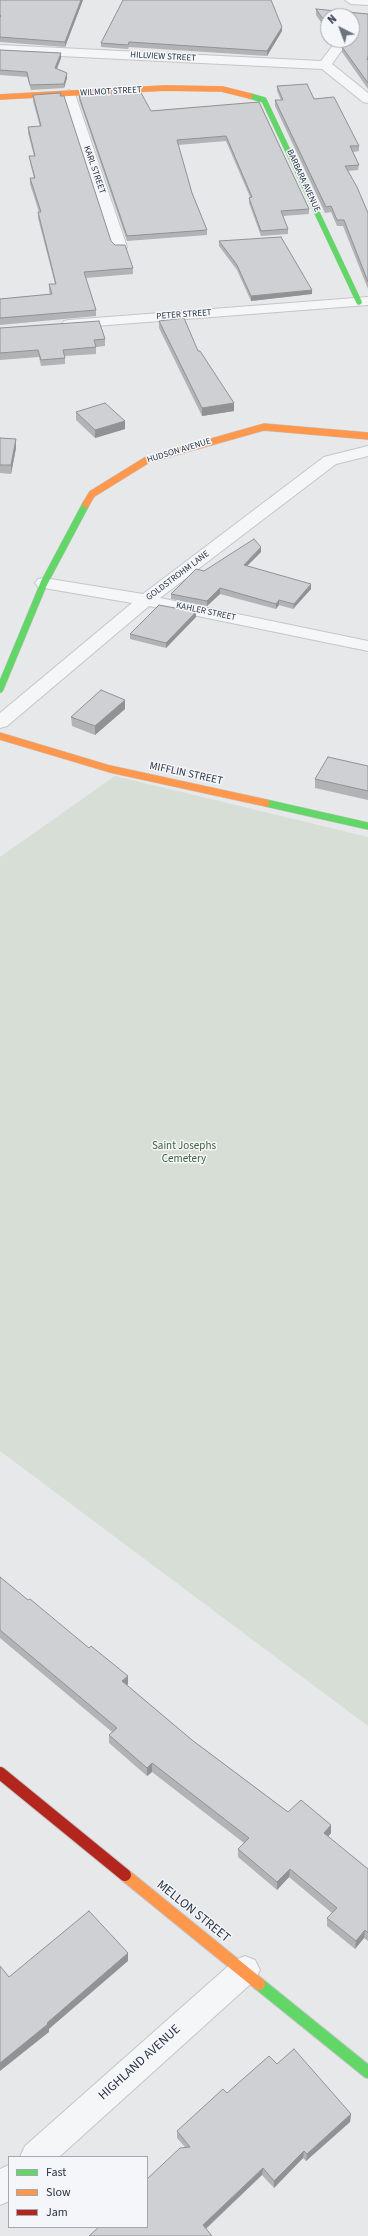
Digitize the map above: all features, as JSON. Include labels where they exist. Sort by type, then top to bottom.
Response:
[{"type":"street","points":[[354,3],[368,1]]},
{"type":"street","points":[[338,48],[326,65],[368,99]]},
{"type":"street","name":"HILLVIEW STREET","points":[[0,49],[326,65]]},
{"type":"street","name":"WILMOT STREET","points":[[0,97],[165,88],[222,89]]},
{"type":"street","name":"BARBARA AVENUE","points":[[222,89],[264,100],[364,302]]},
{"type":"street","name":"KARL STREET","points":[[69,94],[120,246]]},
{"type":"street","name":"PETER STREET","points":[[56,325],[364,302]]},
{"type":"street","name":"HUDSON AVENUE","points":[[0,689],[44,582],[92,494],[147,460],[264,427],[368,436]]},
{"type":"street","name":"GOLDSTROHM LANE","points":[[0,722],[146,600],[330,460],[368,450]]},
{"type":"street","name":"KAHLER STREET","points":[[44,582],[146,600],[368,646]]},
{"type":"street","name":"MIFFLIN STREET","points":[[0,736],[110,769],[368,826]]},
{"type":"street","name":"MELLON STREET","points":[[0,1773],[245,1970],[368,2072]]},
{"type":"street","name":"HIGHLAND AVENUE","points":[[37,2156],[245,1970]]},
{"type":"street","points":[[0,2189],[8,2182]]},
{"type":"green space","name":"Saint Josephs Cemetery","points":[[115,776],[368,837],[368,1726],[0,1451],[0,857]]},
{"type":"building","points":[[0,0],[81,0],[65,42],[0,37]]},
{"type":"building","points":[[123,0],[271,0],[282,27],[267,51],[129,42],[128,45],[101,43]]},
{"type":"building","points":[[316,9],[320,9],[320,15]]},
{"type":"building","points":[[360,13],[368,14],[368,83],[343,48],[360,48]]},
{"type":"building","points":[[0,50],[61,53],[55,68],[67,73],[64,84],[30,85],[27,72],[0,70]]},
{"type":"building","points":[[307,84],[314,99],[334,97],[359,146],[350,146],[359,165],[345,166],[357,187],[368,213],[368,282],[344,220],[337,220],[331,206],[326,207],[275,100],[283,100],[277,86]]},
{"type":"building","points":[[140,91],[151,111],[259,102],[309,209],[281,211],[288,229],[261,231],[249,198],[252,197],[226,136],[177,140],[192,193],[207,230],[127,236],[79,96]]},
{"type":"building","points":[[61,93],[60,96],[64,96],[111,241],[115,245],[125,245],[133,268],[84,272],[96,310],[0,318],[0,299],[52,294],[49,284],[56,284],[38,212],[41,212],[30,178],[35,178],[29,156],[35,156],[28,127],[41,126],[33,95]]},
{"type":"building","points":[[281,237],[312,290],[251,296],[237,265],[219,241]]},
{"type":"building","points":[[184,318],[198,351],[200,351],[234,403],[202,408],[159,321]]},
{"type":"building","points":[[99,321],[105,339],[94,340],[96,347],[63,350],[65,358],[41,360],[38,350],[0,353],[0,328]]},
{"type":"building","points":[[105,403],[125,421],[95,430],[76,412]]},
{"type":"building","points":[[0,438],[16,439],[11,465],[0,465]]},
{"type":"building","points":[[254,539],[261,547],[244,565],[311,584],[294,604],[279,600],[276,604],[220,588],[207,601],[171,594],[196,569],[204,571]]},
{"type":"building","points":[[159,605],[196,612],[166,643],[130,634]]},
{"type":"building","points":[[101,690],[125,700],[95,726],[71,717]]},
{"type":"building","points":[[328,757],[368,766],[368,791],[315,779]]},
{"type":"building","points":[[0,1577],[28,1600],[30,1599],[89,1648],[91,1646],[128,1676],[122,1681],[192,1740],[288,1812],[301,1800],[331,1825],[324,1833],[368,1869],[368,1933],[365,1930],[356,1941],[327,1918],[337,1908],[290,1869],[277,1882],[238,1849],[249,1838],[152,1763],[147,1768],[109,1735],[117,1728],[0,1630]]},
{"type":"building","points":[[89,1911],[128,1953],[47,2023],[48,2024],[0,2063],[0,1966],[9,1977]]},
{"type":"building","points":[[294,2049],[351,2114],[307,2154],[304,2151],[274,2181],[263,2168],[203,2225],[212,2236],[89,2236],[98,2228],[148,2228],[148,2178],[180,2148],[190,2147],[177,2131],[223,2089],[227,2093],[269,2056],[277,2064]]},
{"type":"traffic: fast","points":[[250,96],[264,100],[359,302]]},
{"type":"traffic: fast","points":[[0,689],[44,583],[86,504]]},
{"type":"traffic: fast","points":[[266,803],[368,826]]},
{"type":"traffic: fast","points":[[259,1984],[368,2072]]},
{"type":"traffic: slow","points":[[0,97],[165,88],[222,89],[250,96]]},
{"type":"traffic: slow","points":[[86,504],[92,494],[147,460],[264,427],[368,436]]},
{"type":"traffic: slow","points":[[0,736],[110,769],[266,803]]},
{"type":"traffic: slow","points":[[125,1875],[259,1984]]},
{"type":"traffic: jam","points":[[0,1773],[125,1875]]}]
